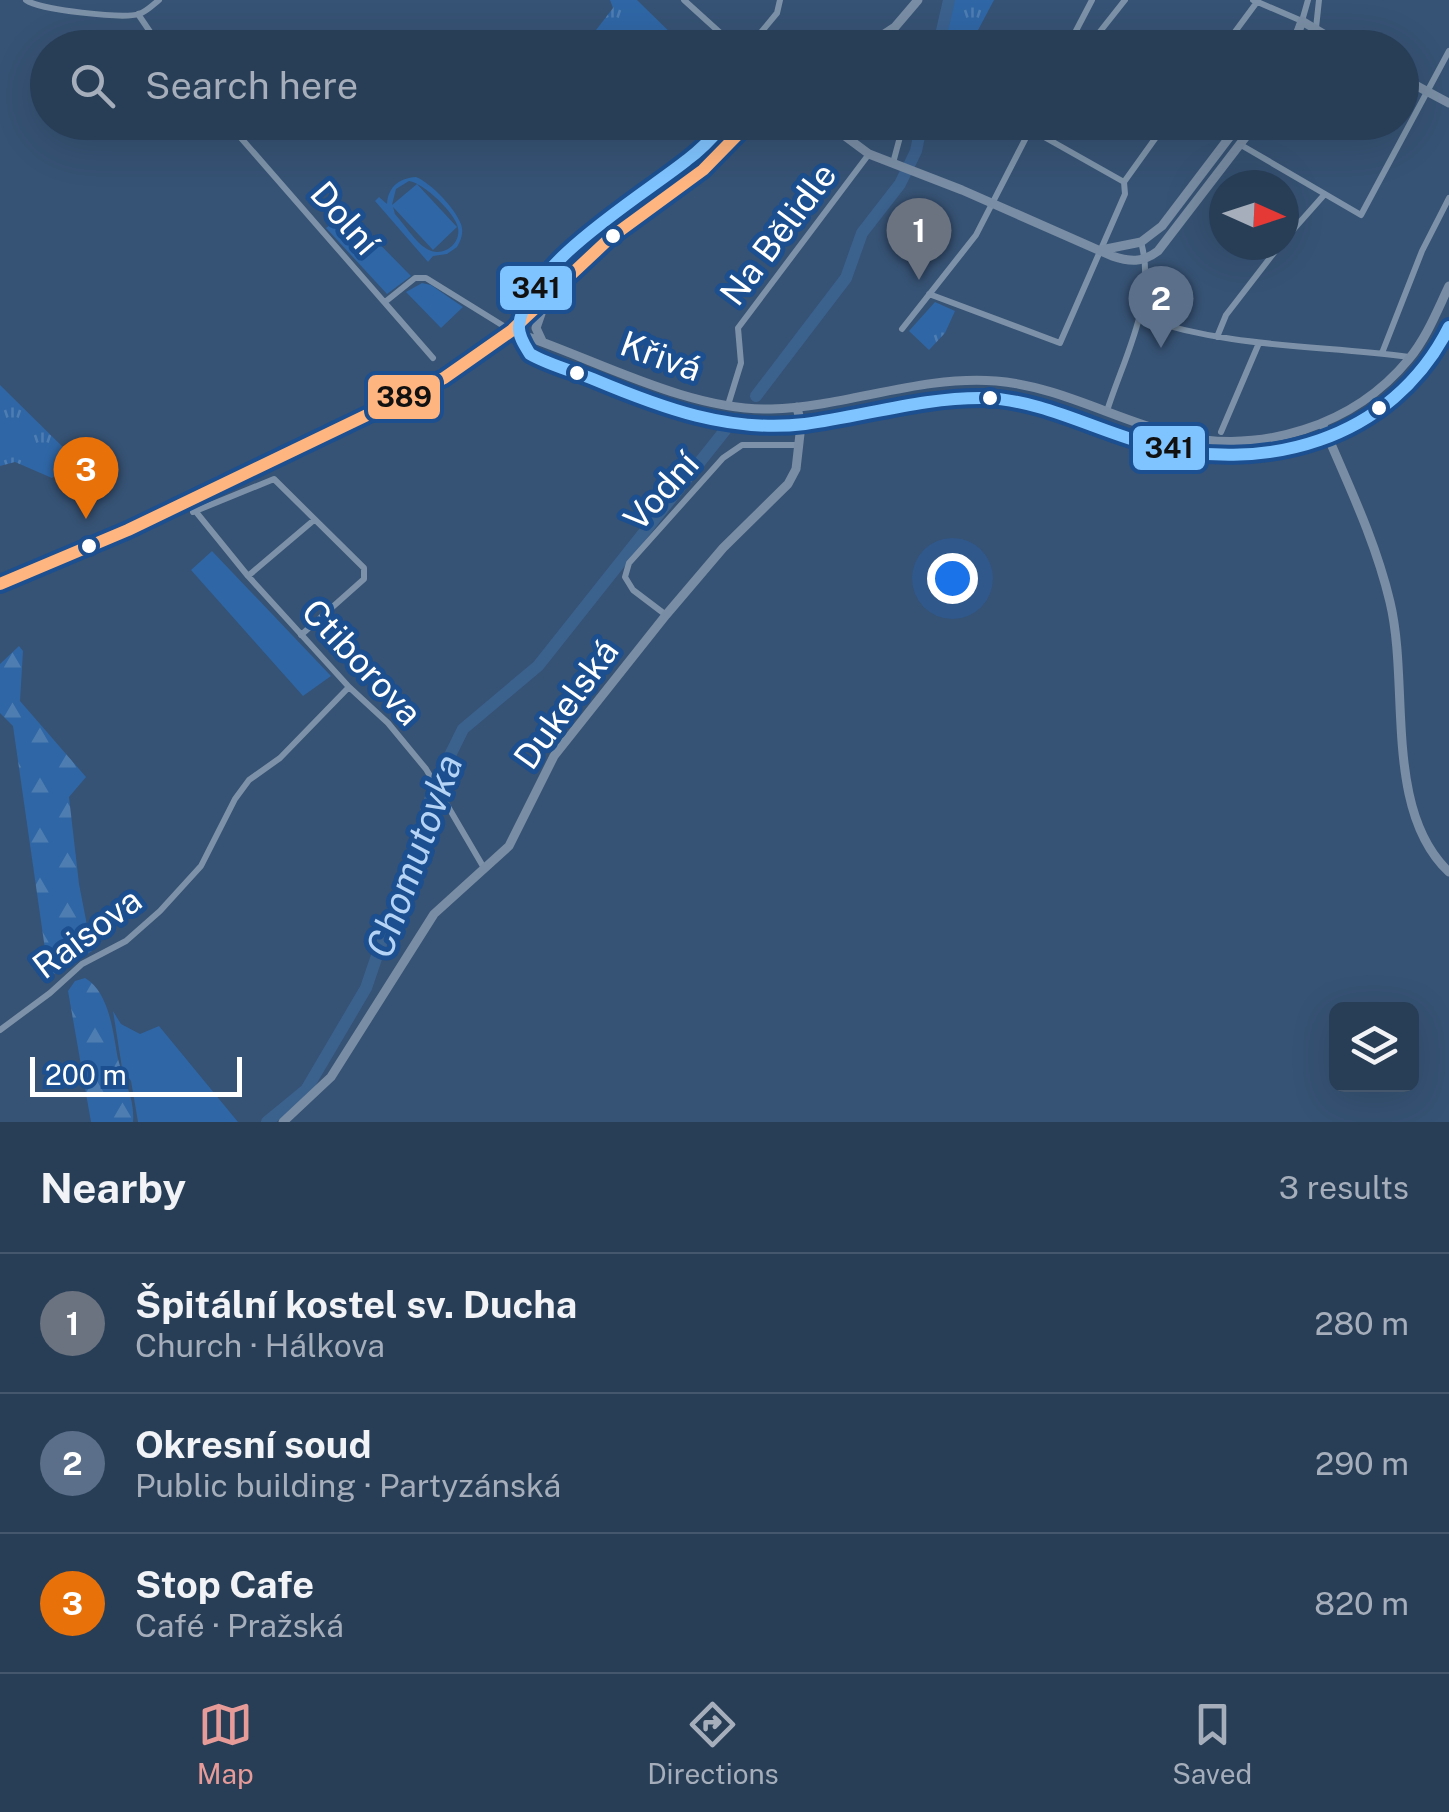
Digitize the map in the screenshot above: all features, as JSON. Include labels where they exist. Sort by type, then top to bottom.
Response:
[{"type":"street","points":[[26,0],[32,5],[64,11],[138,14],[159,0]]},
{"type":"street","points":[[684,0],[717,30]]},
{"type":"street","points":[[763,30],[778,13],[780,0]]},
{"type":"street","points":[[894,30],[915,0]]},
{"type":"street","points":[[1076,30],[1092,0]]},
{"type":"street","points":[[1101,30],[1125,0]]},
{"type":"street","points":[[1299,30],[1308,0]]},
{"type":"street","points":[[1236,30],[1255,1],[1316,30],[1319,0]]},
{"type":"street","points":[[138,14],[149,30]]},
{"type":"street","points":[[1419,105],[1449,51]]},
{"type":"street","points":[[1419,88],[1449,103]]},
{"type":"street","name":"Dolní","points":[[243,140],[433,358]]},
{"type":"street","points":[[352,424],[444,378],[511,331],[610,238],[703,170],[732,140]]},
{"type":"street","points":[[850,140],[869,154],[1126,261],[1146,260],[1167,241],[1244,140]]},
{"type":"street","points":[[897,165],[901,140]]},
{"type":"street","points":[[902,330],[976,235],[1025,140]]},
{"type":"street","points":[[1055,140],[1124,182]]},
{"type":"street","points":[[929,294],[1060,342],[1125,194],[1124,182],[1154,140]]},
{"type":"street","points":[[1098,250],[1141,242],[1162,226],[1226,140]]},
{"type":"street","points":[[1241,144],[1362,215],[1401,140]]},
{"type":"street","name":"Na Bělidle","points":[[727,406],[741,363],[738,328],[869,154]]},
{"type":"street","points":[[1299,224],[1324,195]]},
{"type":"street","points":[[1382,354],[1422,251],[1449,198]]},
{"type":"street","points":[[1106,412],[1140,318],[1146,282],[1141,242]]},
{"type":"street","points":[[1217,336],[1226,315],[1269,260]]},
{"type":"street","name":"Dolní","points":[[385,302],[415,278],[426,278],[511,331]]},
{"type":"street","name":"Křivá","points":[[511,331],[698,400],[727,406],[796,407],[963,380],[1060,394],[1176,434],[1219,441],[1255,440],[1322,423],[1372,396],[1410,358],[1449,286]]},
{"type":"street","points":[[542,341],[536,328],[547,298]]},
{"type":"street","points":[[1140,318],[1184,331],[1259,343],[1410,358]]},
{"type":"street","points":[[1220,432],[1259,343]]},
{"type":"street","name":"Dukelská","points":[[283,1122],[331,1077],[434,914],[509,846],[554,756],[666,615],[724,548],[788,484],[796,469],[801,425],[796,407]]},
{"type":"street","points":[[1322,423],[1368,532],[1391,607],[1398,648],[1406,777],[1414,818],[1428,847],[1449,872]]},
{"type":"street","points":[[190,507],[318,441]]},
{"type":"street","name":"Vodní","points":[[666,615],[633,590],[625,577],[629,563],[732,451],[742,445],[798,445]]},
{"type":"street","points":[[0,584],[190,507],[274,478],[364,568],[364,578],[301,635]]},
{"type":"street","name":"Ctiborova","points":[[190,507],[301,635],[388,723],[426,769],[484,868]]},
{"type":"street","points":[[248,576],[314,520]]},
{"type":"street","name":"Raisova","points":[[0,1030],[50,994],[82,964],[126,941],[160,911],[201,866],[234,799],[249,780],[280,758],[349,687]]},
{"type":"green space","points":[[610,0],[637,0],[668,30],[596,30],[613,8]]},
{"type":"green space","points":[[952,0],[994,0],[978,30],[945,30]]},
{"type":"green space","points":[[416,177],[422,180],[454,211],[462,227],[457,247],[447,254],[433,256],[428,262],[375,201],[379,197],[387,204],[392,188]],"holes":[[[409,181],[417,184],[392,205],[396,189]],[[417,184],[452,215],[458,228],[457,240],[444,251],[433,251],[423,246],[395,214],[393,207],[433,250],[457,227]]]},
{"type":"green space","points":[[348,212],[411,276],[387,294],[326,228]]},
{"type":"green space","points":[[422,283],[463,307],[441,328],[406,292]]},
{"type":"green space","points":[[935,302],[955,311],[945,333],[929,350],[909,331]]},
{"type":"green space","points":[[0,385],[76,460],[52,478],[15,462],[0,466]]},
{"type":"green space","points":[[212,551],[331,676],[303,696],[191,570]]},
{"type":"green space","points":[[19,646],[23,651],[20,701],[86,777],[69,797],[92,951],[49,977],[13,726],[0,713],[0,664]]},
{"type":"green space","points":[[85,978],[100,993],[109,1014],[131,1098],[133,1122],[91,1122],[68,991],[75,981]]},
{"type":"green space","points":[[113,1011],[121,1024],[140,1034],[159,1026],[238,1122],[138,1122],[131,1081],[122,1068]]},
{"type":"waterway","name":"Chomutovka","points":[[942,30],[949,0]]},
{"type":"waterway","name":"Chomutovka","points":[[756,396],[846,278],[862,233],[900,184],[918,140]]},
{"type":"waterway","name":"Chomutovka","points":[[267,1122],[306,1090],[366,988],[434,788],[463,729],[538,666],[734,419]]},
{"type":"tunnel","points":[[318,441],[352,424]]},
{"type":"transit line","name":"341","points":[[710,140],[588,234],[541,279],[526,303],[519,326],[530,354],[645,400],[696,416],[750,425],[805,424],[917,404],[985,398],[1046,409],[1144,443],[1233,455],[1277,451],[1319,440],[1359,423],[1394,398],[1424,366],[1449,327]]},
{"type":"transit line","name":"389","points":[[0,584],[128,530],[444,378],[511,331],[610,238],[703,170],[732,140]]},
{"type":"place","name":"Špitální kostel sv. Ducha","points":[[919,280]]},
{"type":"place","name":"Okresní soud","points":[[1161,348]]},
{"type":"place","name":"Stop Cafe","points":[[86,519]]}]
